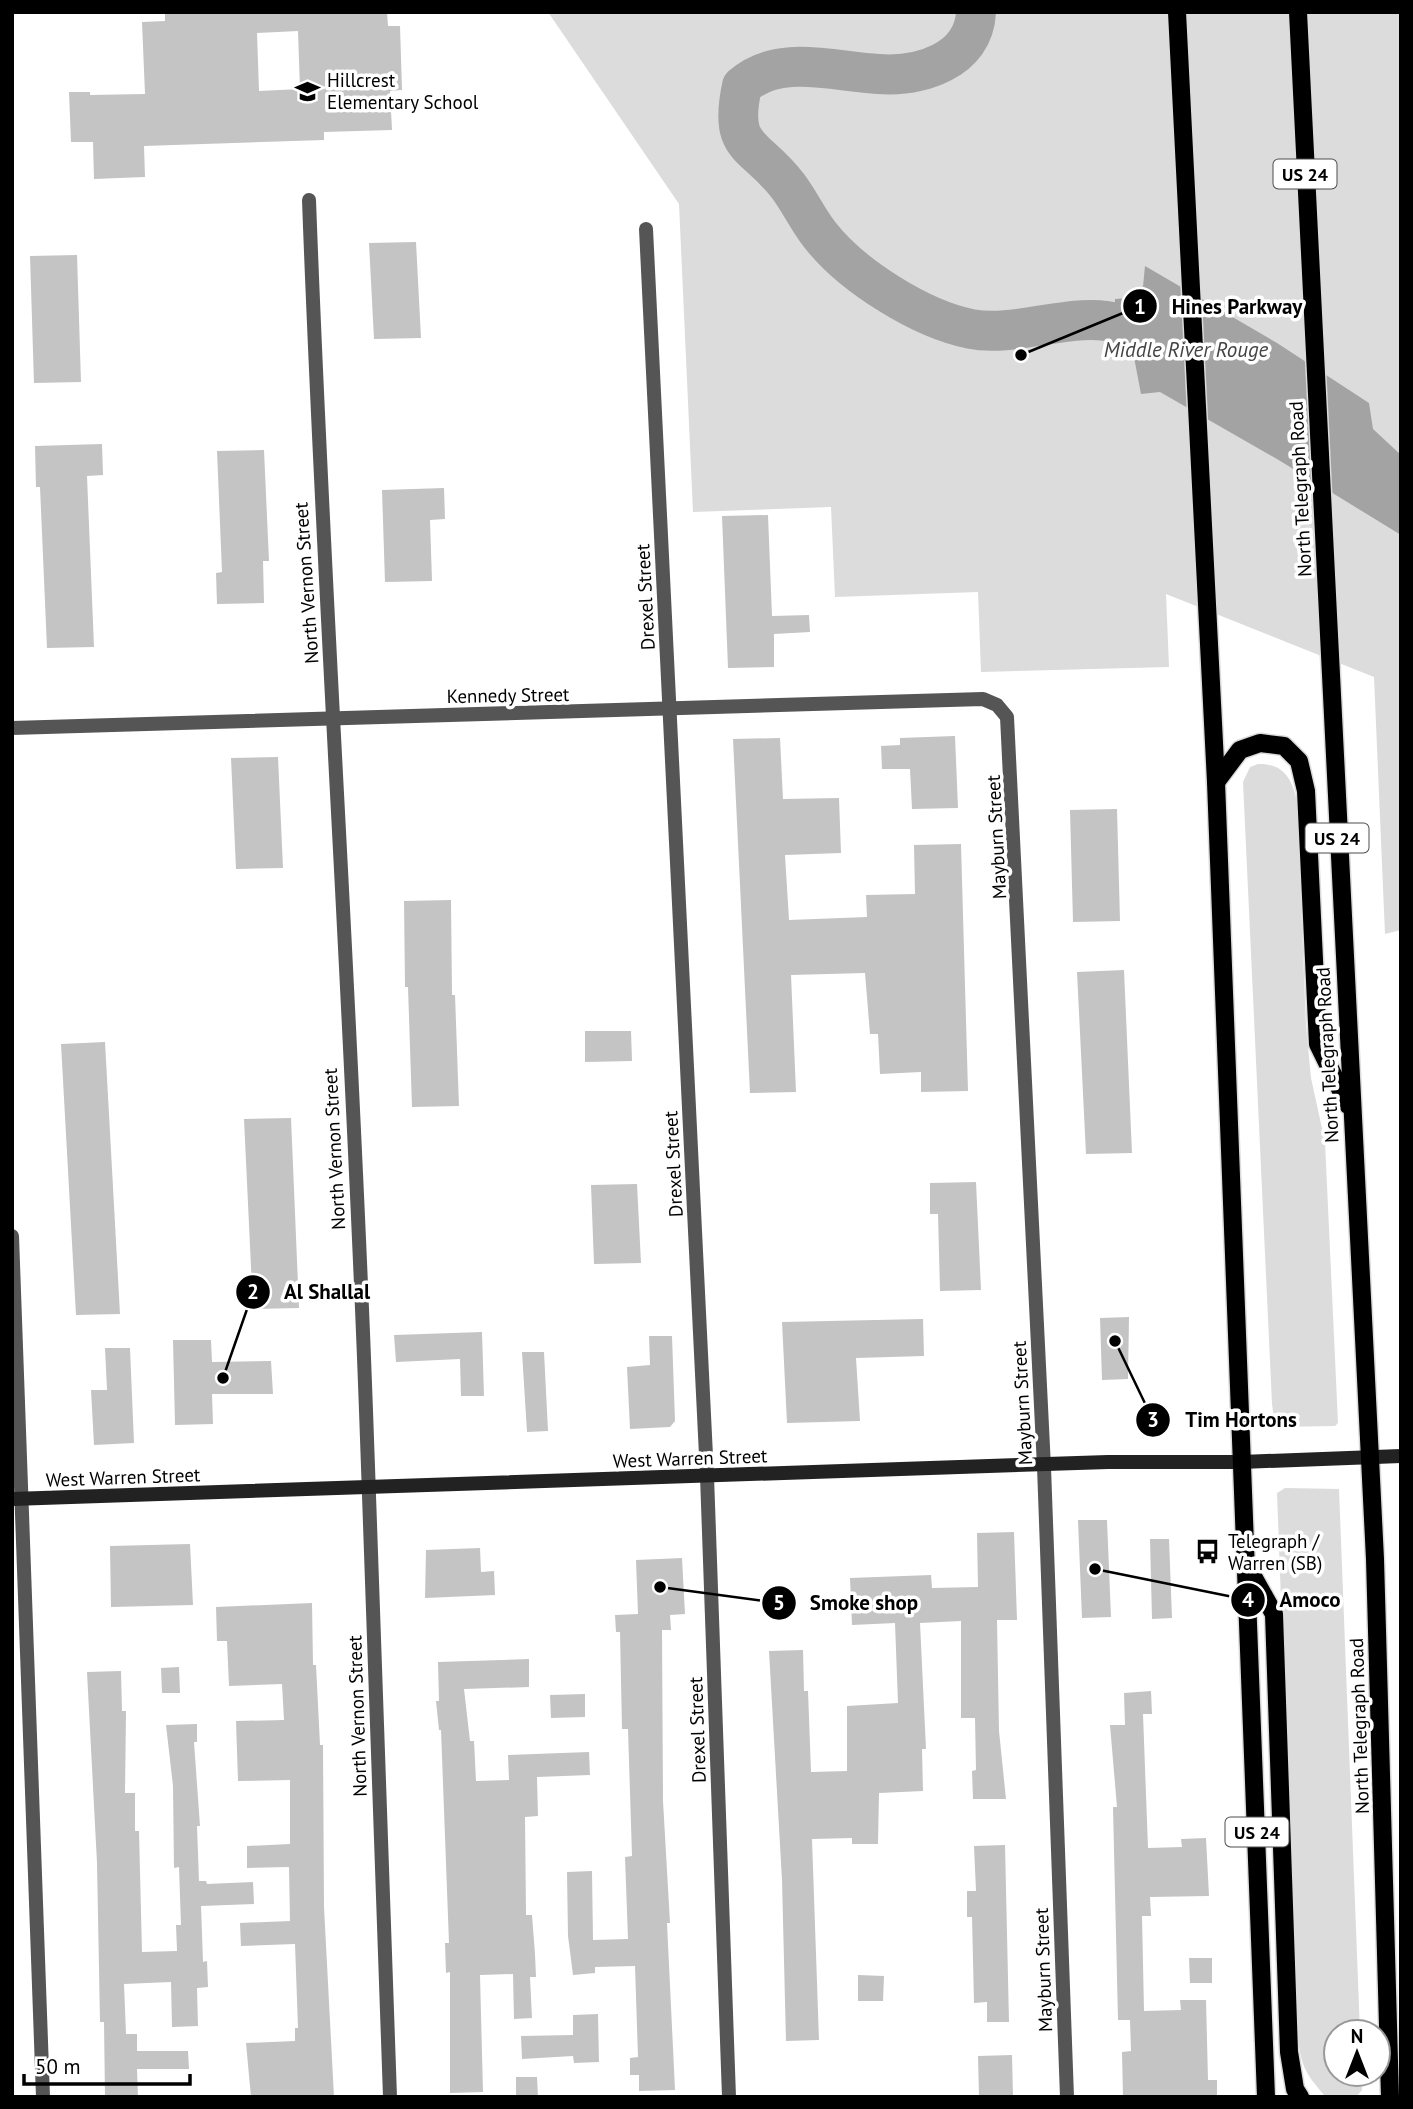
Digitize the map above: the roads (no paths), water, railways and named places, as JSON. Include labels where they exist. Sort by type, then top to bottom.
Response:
[{"type":"main road","name":"US 24","points":[[1177,12],[1216,782],[1248,1568],[1266,2097]]},
{"type":"main road","name":"North Telegraph Road","points":[[1298,12],[1369,1457],[1388,2018]]},
{"type":"main road","points":[[1216,782],[1240,750],[1260,743],[1284,746],[1299,761],[1306,791],[1318,1044],[1351,1111]]},
{"type":"main road","name":"West Warren Street","points":[[17,1499],[1108,1462],[1242,1462],[1401,1456]]},
{"type":"main road","points":[[1248,1568],[1274,1614],[1289,2052],[1295,2089],[1300,2097]]},
{"type":"street","name":"North Vernon Street","points":[[309,200],[319,472],[334,718],[368,1488],[390,2097]]},
{"type":"street","name":"Drexel Street","points":[[646,229],[707,1476],[729,2097]]},
{"type":"street","name":"Kennedy Street","points":[[12,728],[670,711],[983,699],[1002,710]]},
{"type":"street","name":"Mayburn Street","points":[[1002,710],[1010,724],[1044,1466],[1067,2097]]},
{"type":"street","points":[[12,1236],[17,1499],[43,2097]]},
{"type":"water","name":"Middle River Rouge","points":[[1145,266],[1277,343],[1369,403],[1373,429],[1401,455],[1401,535],[1160,392],[1141,394],[1133,352],[1112,346],[1115,299],[1142,297]]},
{"type":"waterway","name":"Middle River Rouge","points":[[976,12],[973,29],[966,43],[955,54],[927,69],[878,74],[790,67],[757,76],[742,86],[738,123],[741,135],[788,186],[816,229],[834,250],[850,266],[910,306],[951,324],[989,331],[1085,320],[1103,321],[1129,329],[1157,352]]},
{"type":"place","name":"Hillcrest Elementary School","points":[[307,91]]},
{"type":"place","name":"Hines Parkway","points":[[1021,355]]},
{"type":"place","name":"Tim Hortons","points":[[1115,1341]]},
{"type":"place","name":"Al Shallal","points":[[223,1378]]},
{"type":"place","name":"Telegraph / Warren (SB)","points":[[1208,1552]]},
{"type":"place","name":"Amoco","points":[[1095,1569]]},
{"type":"place","name":"Smoke shop","points":[[660,1587]]}]
